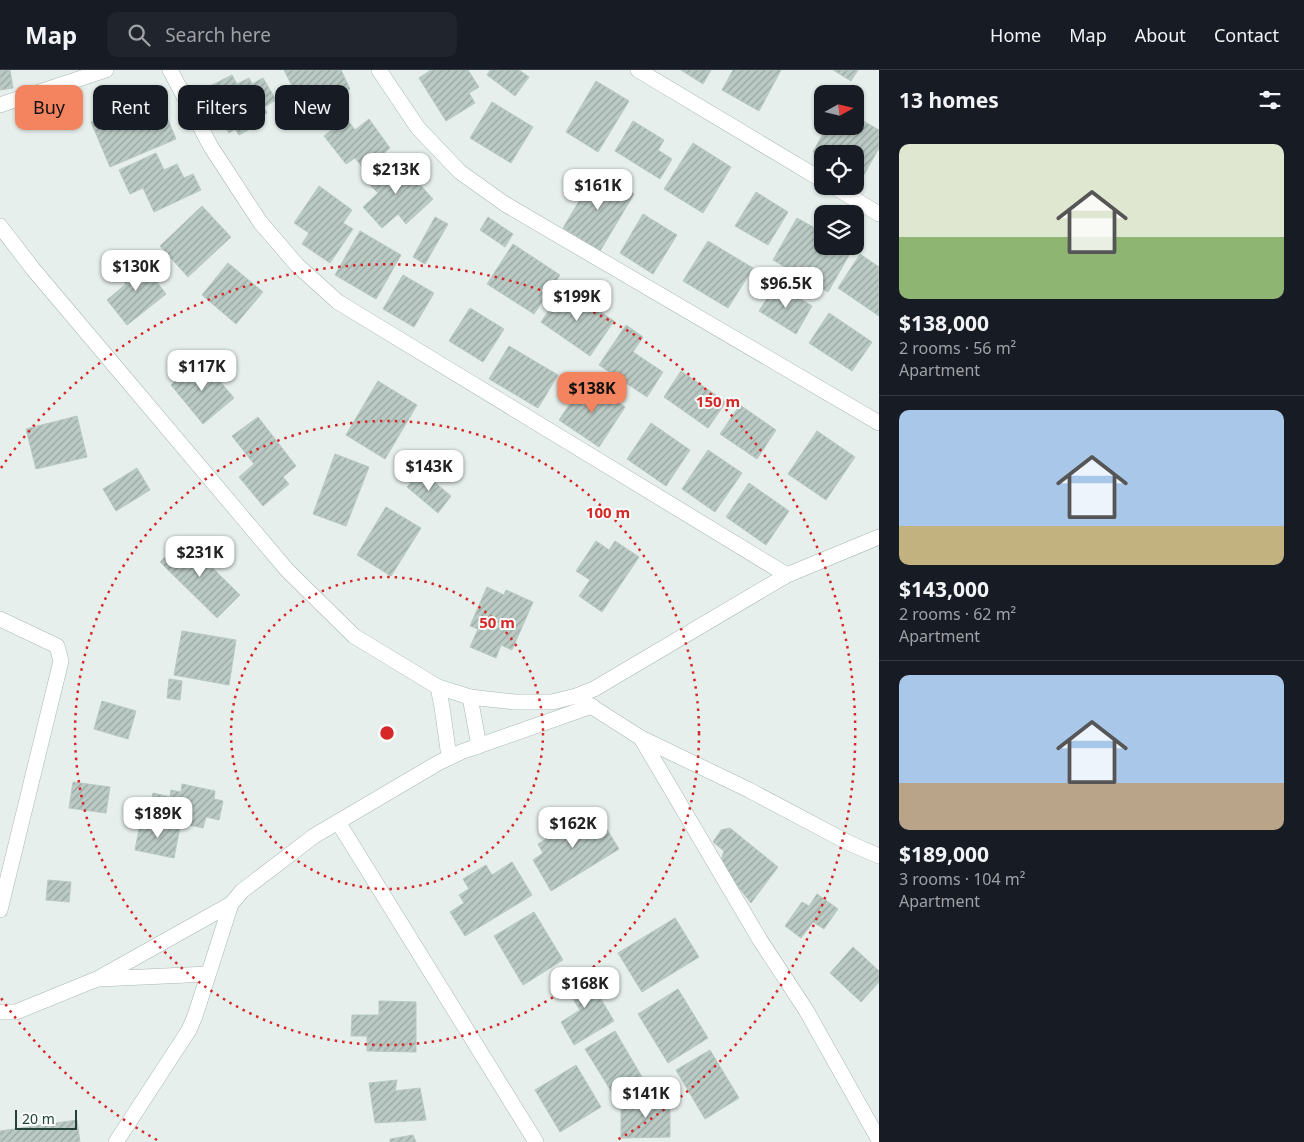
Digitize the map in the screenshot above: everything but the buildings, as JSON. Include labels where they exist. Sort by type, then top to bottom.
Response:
[{"type":"street","points":[[0,105],[106,70]]},
{"type":"street","points":[[170,70],[211,147],[260,222],[297,265],[338,302],[787,575]]},
{"type":"street","points":[[379,70],[418,128],[460,172],[505,204],[879,423]]},
{"type":"street","points":[[638,70],[814,175]]},
{"type":"street","points":[[848,195],[879,214]]},
{"type":"street","points":[[0,226],[33,269],[287,570],[354,636],[438,687],[470,697],[515,702],[552,702],[576,696],[594,689],[787,575],[879,537]]},
{"type":"street","points":[[0,619],[57,646],[61,661],[0,910]]},
{"type":"street","points":[[438,687],[449,757]]},
{"type":"street","points":[[576,696],[641,738],[749,790],[849,843],[879,856]]},
{"type":"street","points":[[470,697],[479,746]]},
{"type":"street","points":[[0,1012],[16,1012],[97,979],[231,904],[242,891],[314,836],[449,757],[592,706]]},
{"type":"street","points":[[641,738],[760,940],[806,1010],[879,1140]]},
{"type":"street","points":[[338,822],[536,1142]]},
{"type":"street","points":[[116,1142],[189,1030],[231,904]]},
{"type":"street","points":[[97,979],[208,974]]}]
